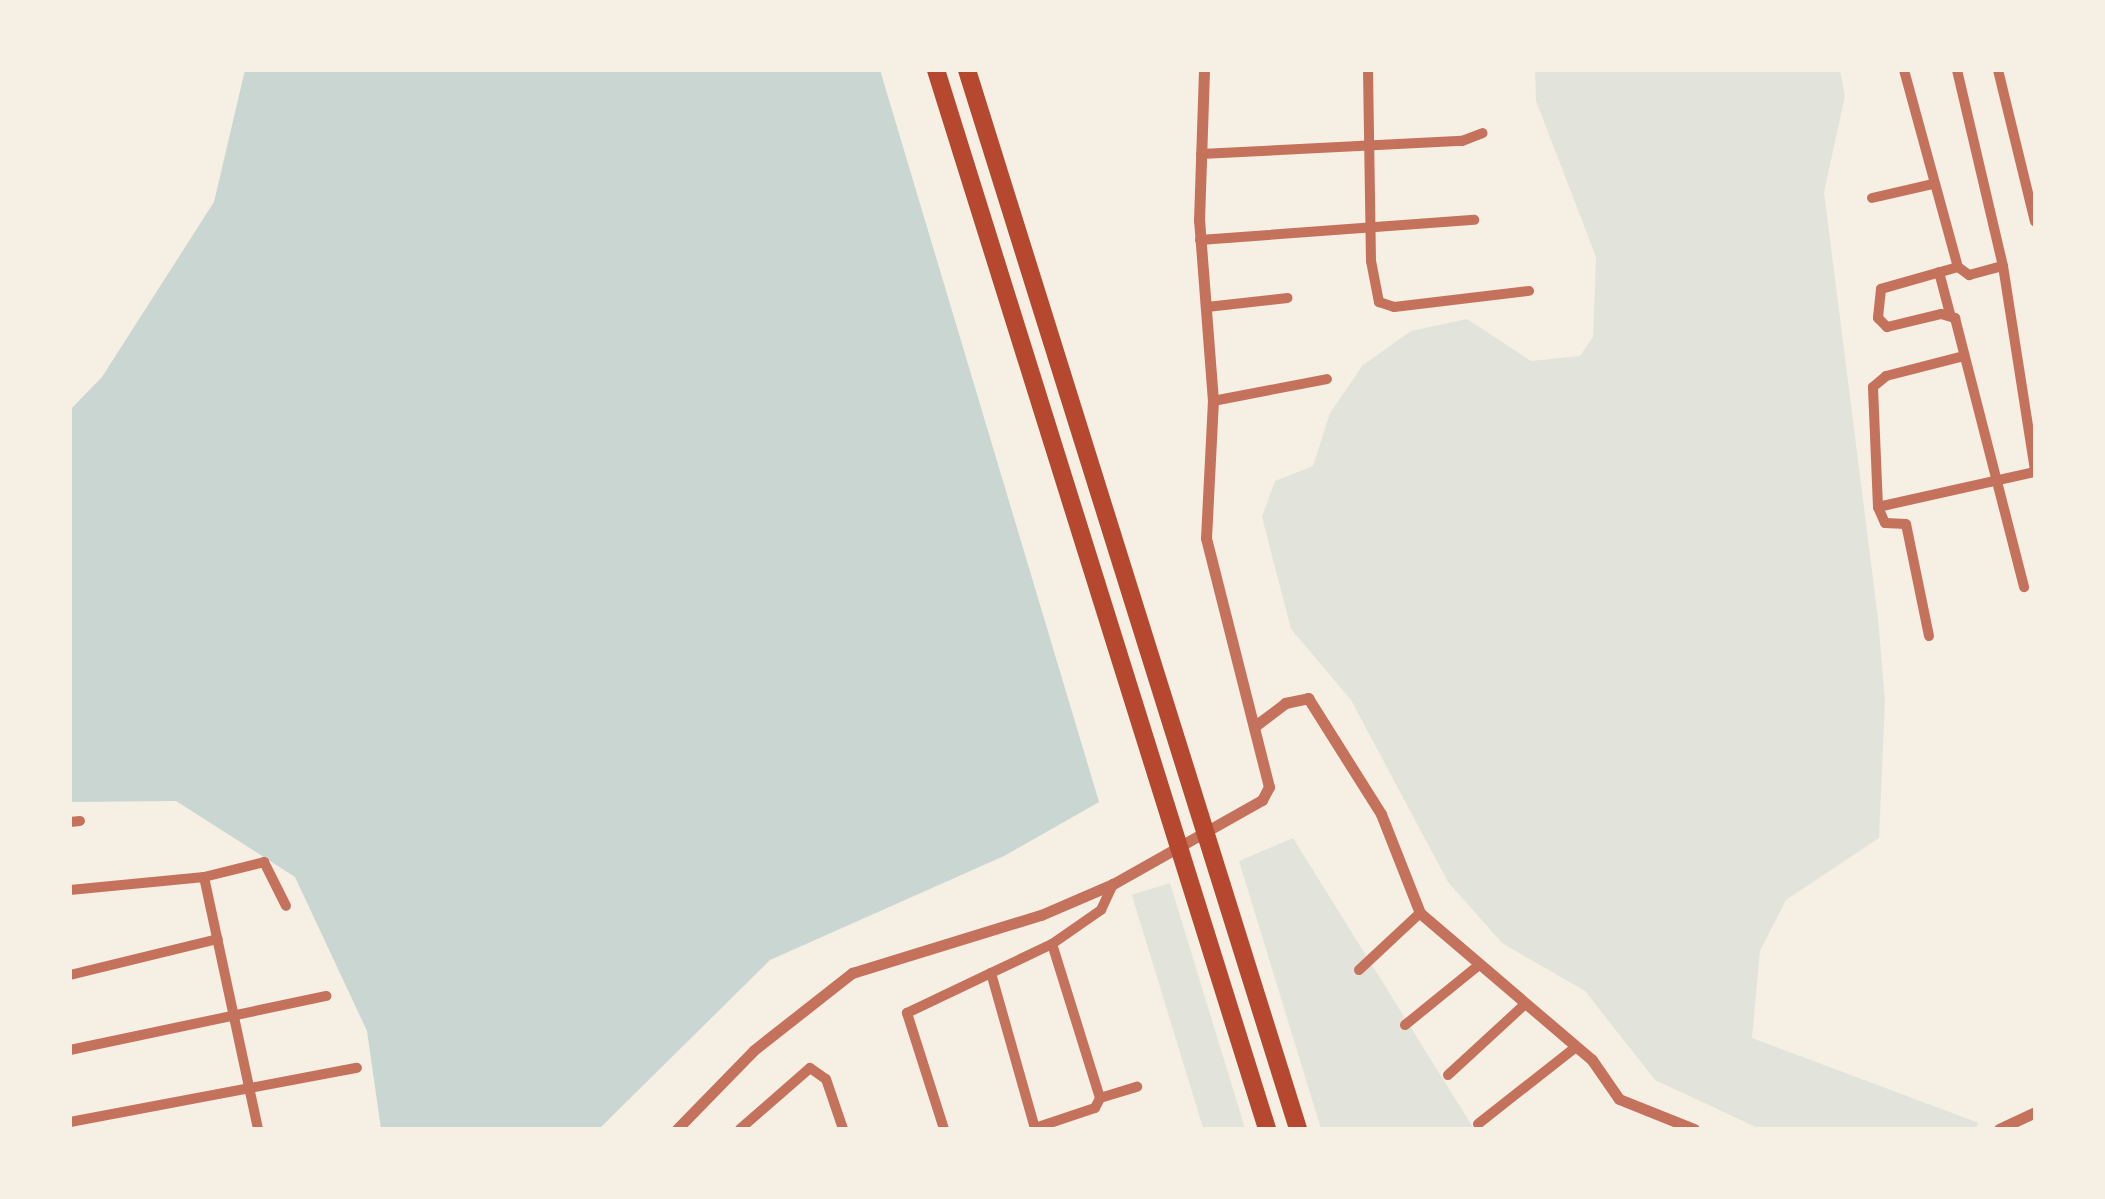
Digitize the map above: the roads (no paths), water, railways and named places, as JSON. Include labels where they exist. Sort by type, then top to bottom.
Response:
[{"type":"highway","points":[[936,70],[1267,1129]]},
{"type":"highway","points":[[967,70],[1298,1129]]},
{"type":"street","points":[[676,1129],[754,1050],[852,973],[1041,915],[1113,884],[1262,800],[1268,773],[1206,538],[1213,401],[1200,240],[1204,70]]},
{"type":"street","points":[[1368,70],[1374,296],[1387,306],[1529,291]]},
{"type":"street","points":[[1904,70],[1958,267],[1970,275],[2003,266]]},
{"type":"street","points":[[1878,507],[2035,471],[2003,266],[1958,70]]},
{"type":"street","points":[[1998,70],[2035,222]]},
{"type":"street","points":[[1201,154],[1462,141],[1483,133]]},
{"type":"street","points":[[1872,198],[1933,184]]},
{"type":"street","points":[[1200,240],[1371,224],[1474,220]]},
{"type":"street","points":[[1950,314],[1887,327],[1878,318],[1881,289],[1958,267]]},
{"type":"street","points":[[1940,272],[1964,356],[1992,483],[2024,587]]},
{"type":"street","points":[[1208,307],[1286,298]]},
{"type":"street","points":[[1929,636],[1906,524],[1886,523],[1878,507],[1873,387],[1886,376],[1964,356]]},
{"type":"street","points":[[1213,401],[1327,379]]},
{"type":"street","points":[[1255,726],[1285,704],[1308,698],[1324,714],[1381,814],[1420,913],[1576,1047],[1619,1099],[1694,1129]]},
{"type":"street","points":[[70,890],[204,876],[264,862],[286,906]]},
{"type":"street","points":[[204,876],[258,1129]]},
{"type":"street","points":[[944,1129],[907,1013],[1052,944],[1101,910],[1113,884]]},
{"type":"street","points":[[1359,970],[1420,913]]},
{"type":"street","points":[[70,975],[218,939]]},
{"type":"street","points":[[1052,944],[1100,1098]]},
{"type":"street","points":[[1405,1026],[1478,965]]},
{"type":"street","points":[[991,973],[1035,1129],[1094,1108],[1100,1098],[1137,1087]]},
{"type":"street","points":[[70,1050],[234,1012],[326,996]]},
{"type":"street","points":[[1448,1076],[1524,1005]]},
{"type":"street","points":[[1478,1124],[1576,1047]]},
{"type":"street","points":[[70,1122],[357,1068]]},
{"type":"street","points":[[740,1129],[810,1068],[826,1078],[844,1129]]},
{"type":"street","points":[[1999,1129],[2035,1112]]}]
